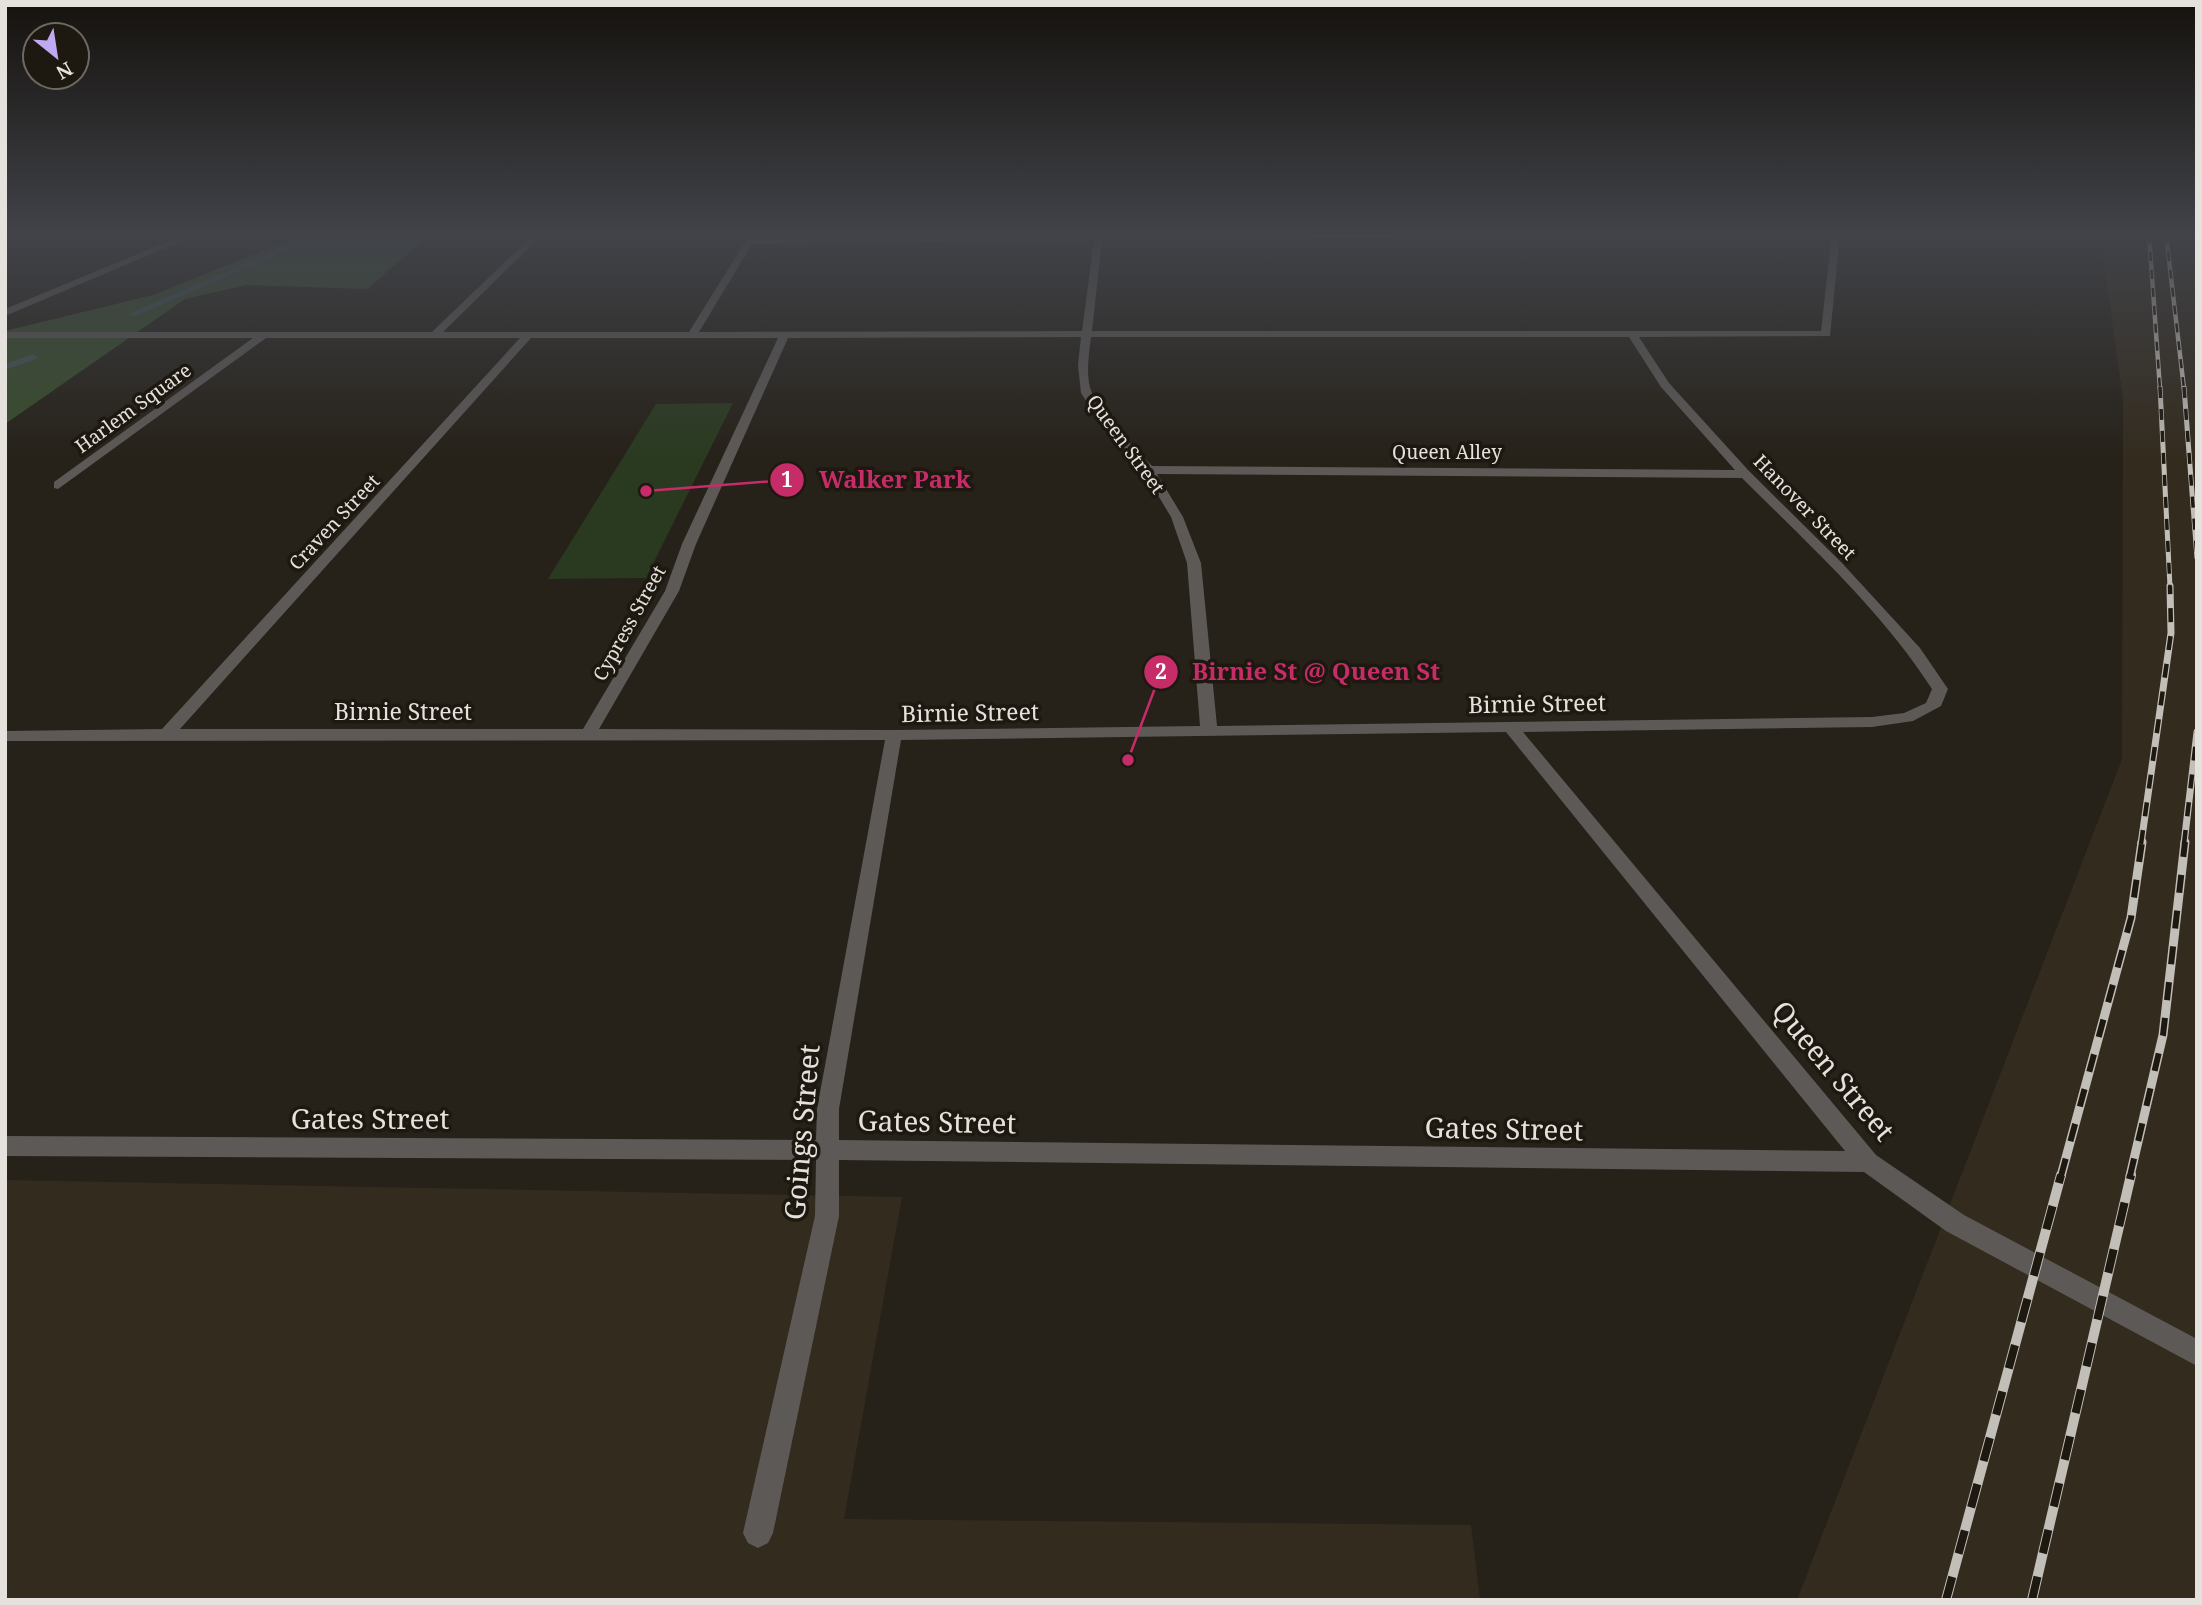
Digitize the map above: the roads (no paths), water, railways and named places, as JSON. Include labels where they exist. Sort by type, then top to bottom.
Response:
[{"type":"street","points":[[434,335],[461,309]]},
{"type":"street","points":[[692,335],[708,309]]},
{"type":"street","name":"Queen Street","points":[[1089,309],[1083,365],[1086,393],[1107,425],[1149,470],[1177,517],[1194,563],[1209,732]]},
{"type":"street","points":[[5,335],[1826,334],[1829,309]]},
{"type":"street","name":"Harlem Square","points":[[58,485],[263,335]]},
{"type":"street","name":"Craven Street","points":[[166,734],[528,335]]},
{"type":"street","name":"Cypress Street","points":[[588,734],[672,591],[689,544],[784,335]]},
{"type":"street","name":"Hanover Street","points":[[1633,335],[1665,385],[1745,474],[1837,566],[1915,651],[1940,689],[1933,706]]},
{"type":"street","name":"Queen Alley","points":[[1149,470],[1745,474]]},
{"type":"street","name":"Birnie Street","points":[[5,736],[894,735],[1872,722],[1907,717],[1933,706]]},
{"type":"street","name":"Queen Street","points":[[1510,726],[1868,1162],[1955,1223],[2197,1353]]},
{"type":"street","name":"Goings Street","points":[[758,1533],[827,1216],[828,1109],[894,735]]},
{"type":"street","name":"Gates Street","points":[[5,1146],[828,1150],[1868,1162]]},
{"type":"waterway","points":[[132,314],[144,309]]},
{"type":"waterway","points":[[5,367],[33,357]]},
{"type":"railway","points":[[2154,309],[2160,389]]},
{"type":"railway","points":[[2175,309],[2184,389]]},
{"type":"railway","points":[[2160,387],[2170,587]]},
{"type":"railway","points":[[2184,387],[2197,558]]},
{"type":"railway","points":[[2141,844],[2171,633],[2170,586]]},
{"type":"railway","points":[[2184,844],[2197,732]]},
{"type":"railway","points":[[2061,1176],[2131,918],[2142,842]]},
{"type":"railway","points":[[2130,1176],[2163,1035],[2185,842]]},
{"type":"railway","points":[[1946,1600],[2061,1175]]},
{"type":"railway","points":[[2032,1600],[2131,1175]]},
{"type":"place","name":"Walker Park","points":[[646,491]]},
{"type":"place","name":"Birnie St @ Queen St","points":[[1128,760]]}]
